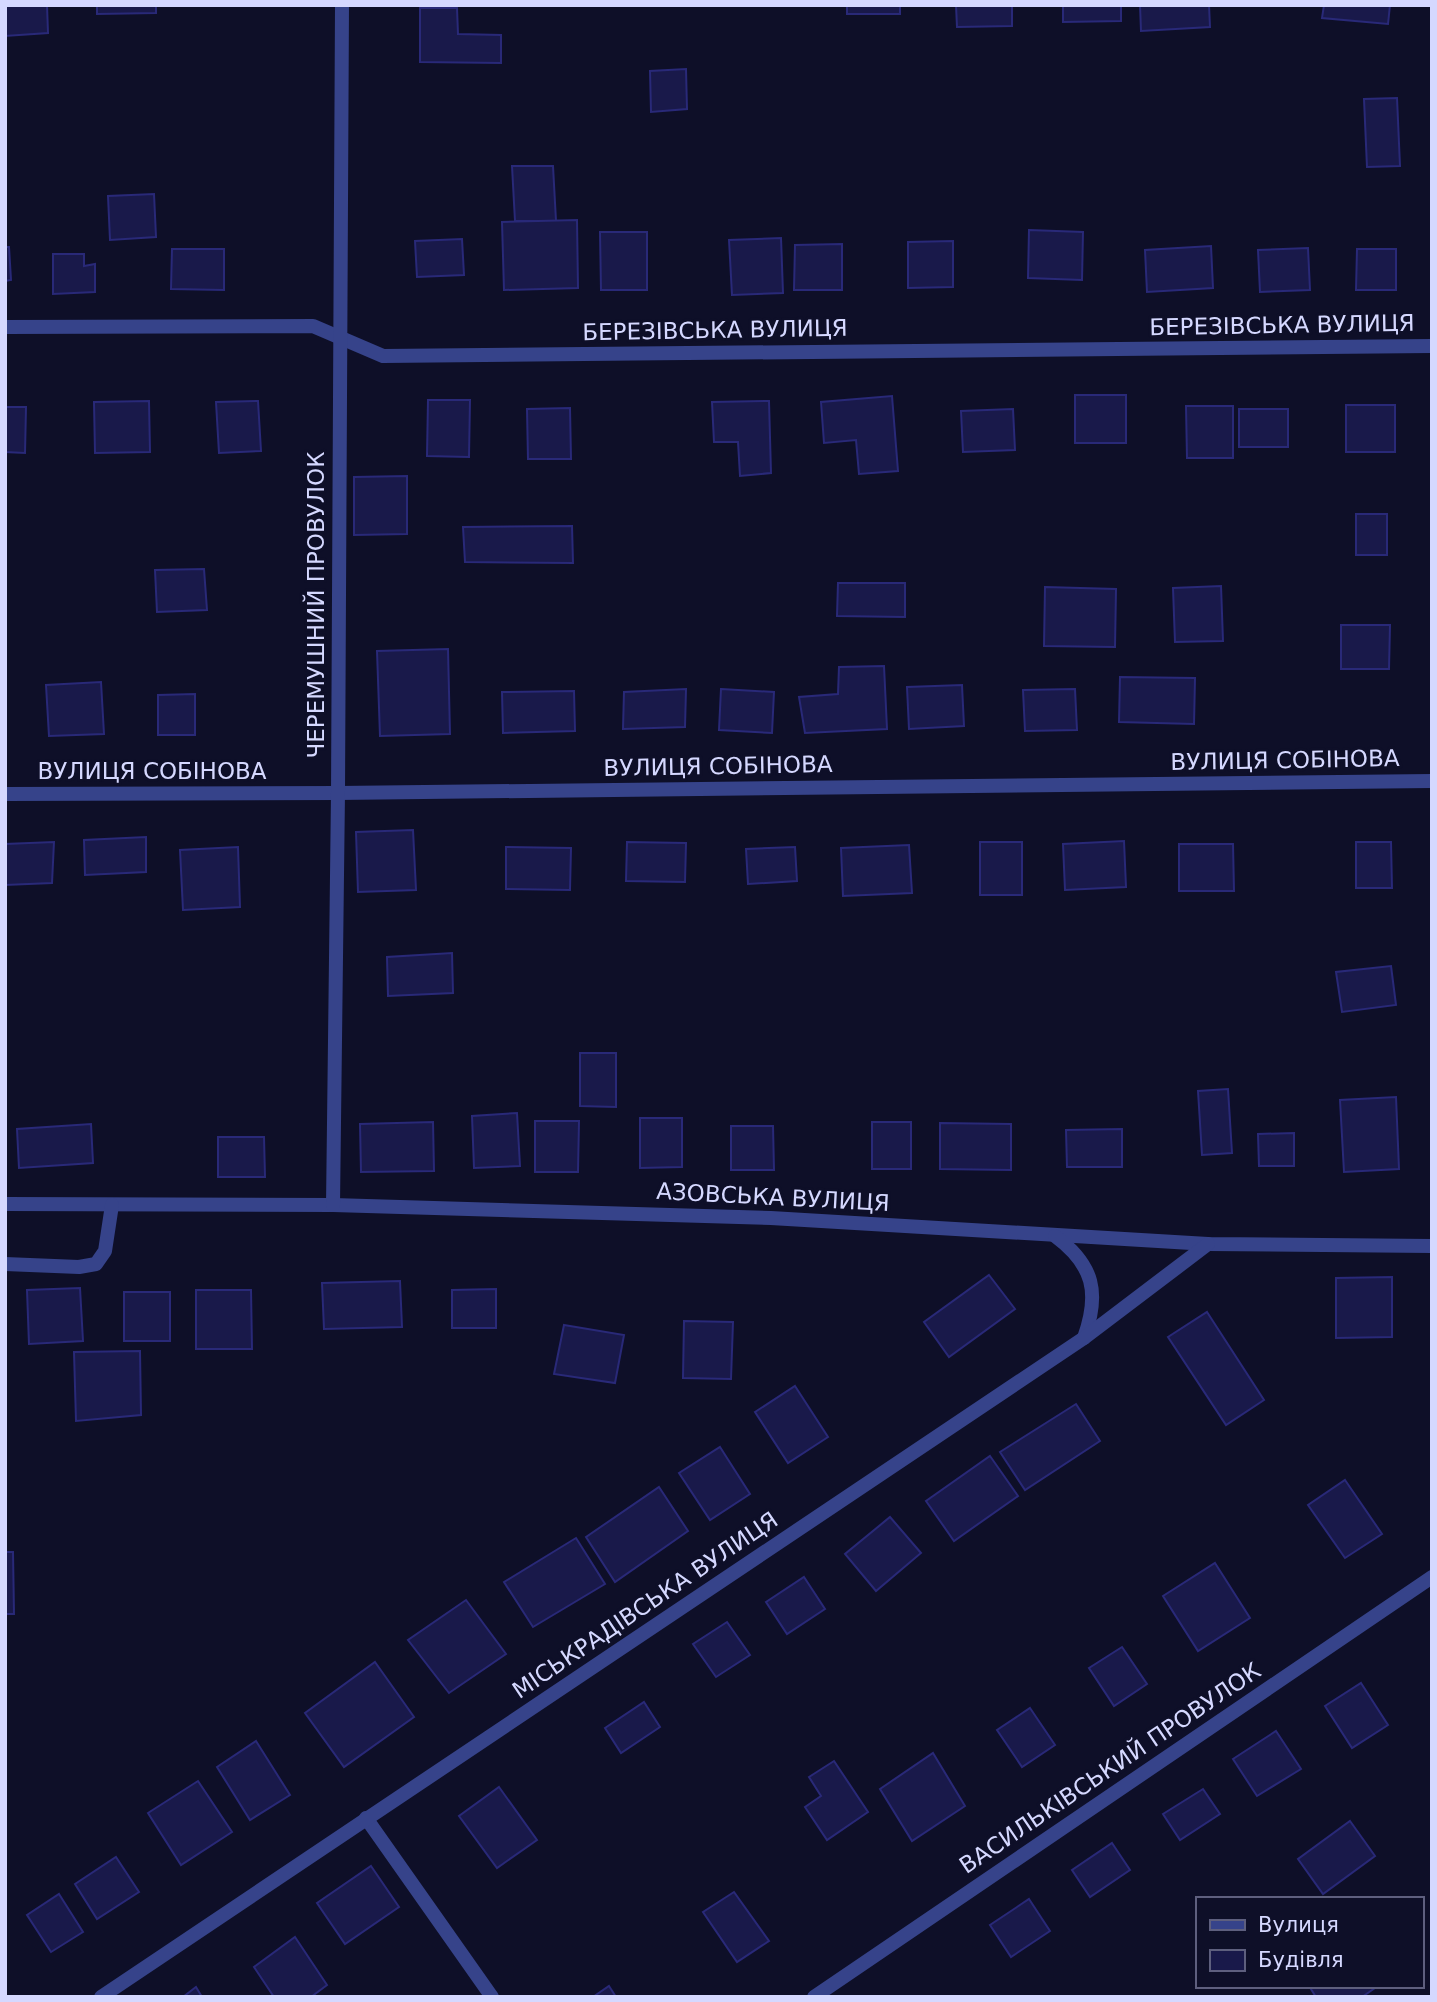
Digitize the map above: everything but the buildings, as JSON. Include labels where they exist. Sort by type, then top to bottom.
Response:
[{"type":"street","name":"ЧЕРЕМУШНИЙ ПРОВУЛОК","points":[[333,1205],[342,5]]},
{"type":"street","name":"БЕРЕЗІВСЬКА ВУЛИЦЯ","points":[[5,327],[313,326],[383,356],[1432,346]]},
{"type":"street","name":"ВУЛИЦЯ СОБІНОВА","points":[[5,794],[1432,781]]},
{"type":"street","name":"АЗОВСЬКА ВУЛИЦЯ","points":[[5,1204],[333,1205],[771,1218],[1208,1244],[1432,1246]]},
{"type":"street","points":[[5,1264],[79,1267],[96,1264],[106,1251],[112,1205]]},
{"type":"street","points":[[1054,1235],[1073,1249],[1087,1269],[1094,1292],[1093,1316],[1084,1338]]},
{"type":"street","name":"МІСЬКРАДІВСЬКА ВУЛИЦЯ","points":[[101,1997],[1084,1338],[1208,1244]]},
{"type":"street","name":"ВАСИЛЬКІВСЬКИЙ ПРОВУЛОК","points":[[814,1997],[1432,1577]]},
{"type":"street","points":[[366,1818],[492,1997]]}]
